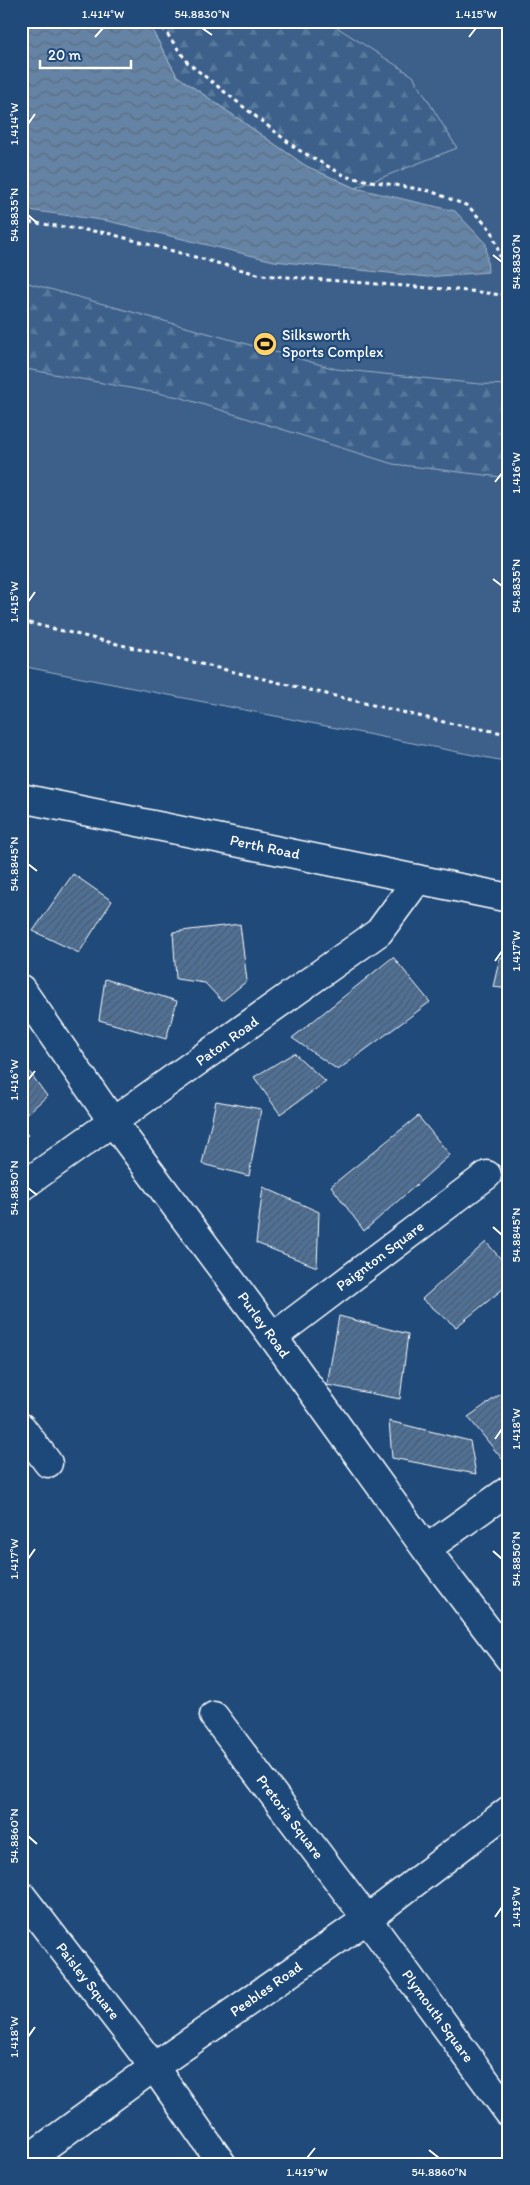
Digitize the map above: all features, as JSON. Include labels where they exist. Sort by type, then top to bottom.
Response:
[{"type":"street","name":"Perth Road","points":[[21,798],[509,898]]},
{"type":"street","name":"Paton Road","points":[[21,1187],[379,932],[418,879]]},
{"type":"street","name":"Purley Road","points":[[21,989],[113,1122],[273,1337],[426,1549],[509,1658]]},
{"type":"street","name":"Paignton Square","points":[[273,1337],[487,1175]]},
{"type":"street","points":[[21,1427],[48,1463]]},
{"type":"street","points":[[426,1549],[509,1490]]},
{"type":"street","name":"Pretoria Square","points":[[214,1716],[367,1919]]},
{"type":"street","name":"Peebles Road","points":[[21,2164],[154,2067],[367,1919],[509,1810]]},
{"type":"street","name":"Paisley Square","points":[[21,1895],[154,2067],[222,2164]]},
{"type":"street","name":"Plymouth Square","points":[[367,1919],[509,2113]]},
{"type":"path","points":[[158,21],[188,63],[297,149],[347,177],[430,191],[468,206],[492,231],[505,272],[502,295]]},
{"type":"path","points":[[21,221],[107,233],[262,275],[502,295],[509,298]]},
{"type":"path","points":[[21,621],[438,720],[509,734]]},
{"type":"green space","name":"Silksworth Sports Complex","points":[[21,21],[509,21],[509,762],[21,666]]},
{"type":"green space","points":[[147,21],[341,21],[338,28],[413,76],[457,148],[355,188],[306,166],[177,76]]},
{"type":"green space","points":[[21,281],[336,369],[480,384],[509,385],[509,478],[393,464],[179,397],[21,368]]},
{"type":"water","points":[[21,21],[147,21],[177,76],[306,166],[355,188],[455,211],[486,244],[488,272],[427,277],[274,261],[108,221],[21,209]]},
{"type":"building","points":[[73,874],[112,901],[79,953],[33,931]]},
{"type":"building","points":[[240,924],[247,981],[222,1001],[205,983],[176,979],[173,932]]},
{"type":"building","points":[[393,957],[430,1002],[338,1070],[292,1038]]},
{"type":"building","points":[[500,957],[509,958],[509,989],[493,987]]},
{"type":"building","points":[[105,979],[177,1001],[166,1039],[99,1020]]},
{"type":"building","points":[[294,1053],[326,1082],[280,1114],[254,1077]]},
{"type":"building","points":[[21,1060],[47,1096],[28,1113],[21,1105]]},
{"type":"building","points":[[216,1101],[261,1109],[249,1176],[202,1164]]},
{"type":"building","points":[[418,1116],[450,1155],[364,1231],[331,1186]]},
{"type":"building","points":[[21,1128],[28,1135],[21,1141]]},
{"type":"building","points":[[263,1187],[319,1212],[317,1267],[256,1243]]},
{"type":"building","points":[[486,1242],[509,1268],[509,1284],[456,1327],[422,1299]]},
{"type":"building","points":[[339,1316],[408,1334],[400,1399],[327,1385]]},
{"type":"building","points":[[509,1388],[509,1456],[503,1460],[468,1417]]},
{"type":"building","points":[[389,1421],[470,1441],[476,1474],[392,1458]]},
{"type":"place","name":"Silksworth Sports Complex","points":[[265,344]]}]
